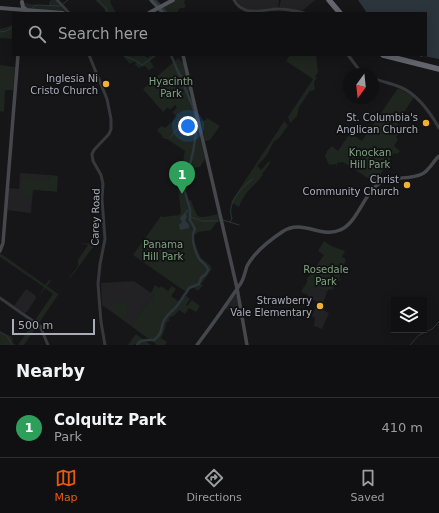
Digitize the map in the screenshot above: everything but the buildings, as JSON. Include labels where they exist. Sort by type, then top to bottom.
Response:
[{"type":"highway","points":[[330,0],[340,12]]},
{"type":"highway","points":[[387,56],[439,68]]},
{"type":"highway","points":[[392,56],[439,68]]},
{"type":"main road","points":[[151,0],[162,12]]},
{"type":"main road","points":[[21,11],[19,8],[22,1]]},
{"type":"main road","points":[[21,11],[23,7],[22,1]]},
{"type":"main road","points":[[153,12],[172,1]]},
{"type":"main road","points":[[0,9],[65,12]]},
{"type":"main road","points":[[0,251],[3,243],[18,56]]},
{"type":"main road","points":[[183,56],[237,288],[247,345]]},
{"type":"main road","points":[[197,345],[241,283],[250,262],[279,234],[287,228],[296,227],[331,232],[341,230],[349,223],[376,186],[391,179],[420,174],[428,169],[438,157]]},
{"type":"main road","points":[[235,282],[237,284],[241,283]]},
{"type":"main road","points":[[232,295],[238,296]]},
{"type":"street","points":[[57,0],[65,12]]},
{"type":"street","points":[[234,0],[238,6],[246,11],[282,9],[298,12]]},
{"type":"street","name":"Carey Road","points":[[89,56],[107,99],[112,118],[109,134],[92,154],[93,161],[101,175],[103,184],[102,199],[105,239],[98,284],[102,330],[105,345]]},
{"type":"street","points":[[349,56],[358,68]]},
{"type":"street","points":[[379,80],[397,86],[411,93],[425,107],[439,128]]},
{"type":"street","points":[[0,298],[40,326],[48,345]]},
{"type":"shaded area","points":[[236,0],[279,0],[278,8],[253,10],[244,8]]},
{"type":"shaded area","points":[[281,0],[315,0],[302,11],[279,7]]},
{"type":"shaded area","points":[[358,0],[439,0],[439,59],[424,56],[427,56],[427,12],[366,12]]},
{"type":"shaded area","points":[[20,173],[50,175],[48,191],[33,190],[31,213],[7,210],[9,188],[19,189]]},
{"type":"shaded area","points":[[187,210],[189,210],[186,214],[187,217],[185,220],[189,225],[189,228],[180,230],[179,224],[182,223],[180,218]]},
{"type":"shaded area","points":[[134,281],[154,295],[131,326],[102,305],[101,283]]},
{"type":"shaded area","name":"Strawberry Vale Elementary","points":[[304,286],[311,288],[312,286],[327,292],[321,309],[329,313],[322,329],[314,326],[315,318],[312,316],[318,302],[307,298],[308,295],[301,292]]},
{"type":"shaded area","points":[[26,289],[35,295],[36,298],[25,313],[14,306]]},
{"type":"shaded area","points":[[235,295],[237,296],[242,320],[225,308]]},
{"type":"green space","points":[[51,0],[55,0],[65,12],[26,8],[24,3],[45,6],[49,5]]},
{"type":"green space","points":[[95,0],[111,0],[110,2],[115,12],[106,12]]},
{"type":"green space","points":[[176,0],[185,0],[184,3],[186,6],[184,8],[180,8],[178,12],[163,12],[161,9]]},
{"type":"green space","points":[[12,25],[12,39],[0,38],[0,29]]},
{"type":"green space","points":[[123,56],[145,56],[147,58],[150,56],[155,56],[150,61],[154,67],[149,70],[145,66],[139,68],[135,65],[136,62],[130,64]]},
{"type":"green space","points":[[289,56],[316,56],[318,72],[315,77],[317,78],[314,82],[315,90],[310,91],[299,107],[297,116],[290,123],[288,117],[313,79],[286,61]]},
{"type":"green space","points":[[178,58],[184,64],[190,91],[188,94],[191,98],[205,159],[200,167],[191,168],[190,171],[188,171],[184,191],[188,201],[191,200],[197,215],[205,217],[218,214],[219,219],[211,230],[199,232],[192,236],[201,258],[210,265],[212,269],[202,283],[200,281],[199,283],[203,285],[198,291],[194,288],[190,288],[186,292],[133,255],[161,216],[179,215],[181,213],[178,187],[185,151],[167,139],[162,138],[163,137],[157,130],[162,126],[165,128],[177,117],[172,112],[177,108],[175,105],[170,110],[168,107],[163,112],[143,89]]},
{"type":"green space","points":[[0,65],[15,67],[13,90],[5,90],[4,112],[0,111]]},
{"type":"green space","name":"Knockan Hill Park","points":[[398,88],[414,97],[397,123],[402,127],[396,137],[398,139],[394,146],[400,151],[397,154],[394,153],[378,178],[382,180],[370,189],[374,182],[343,162],[337,163],[336,169],[336,164],[329,165],[325,156],[327,151],[332,146],[338,151],[350,133],[362,141]]},
{"type":"green space","points":[[207,118],[220,126],[210,140],[205,141],[201,121],[206,120]]},
{"type":"green space","points":[[285,120],[288,126],[280,137],[274,141],[267,155],[257,166],[261,170],[269,161],[269,165],[262,174],[263,175],[246,194],[239,207],[231,202]]},
{"type":"green space","points":[[50,175],[58,176],[57,192],[32,189],[32,195],[21,195],[22,178],[49,180]]},
{"type":"green space","name":"Rosedale Park","points":[[324,241],[331,246],[345,251],[342,257],[346,259],[339,278],[341,280],[337,281],[332,290],[329,289],[327,292],[312,286],[307,292],[303,289],[307,279],[324,255],[318,251]]},
{"type":"green space","points":[[95,242],[96,243],[66,284],[70,278],[67,271],[70,277],[78,266],[78,260],[88,245],[78,243],[94,244]]},
{"type":"green space","points":[[0,253],[45,285],[49,280],[51,281],[47,286],[58,294],[64,286],[39,323],[35,320],[53,294],[45,288],[39,296],[44,287],[0,257]]},
{"type":"green space","points":[[154,285],[160,288],[161,286],[168,291],[172,286],[176,289],[171,296],[181,303],[184,294],[190,299],[186,305],[187,306],[192,300],[200,306],[196,312],[189,308],[185,314],[179,310],[174,316],[170,317],[169,321],[166,323],[161,338],[167,342],[165,345],[157,345],[131,326],[154,295],[151,293]]},
{"type":"green space","points":[[117,299],[130,309],[123,319],[108,307],[109,304],[112,306]]},
{"type":"green space","points":[[33,323],[37,326],[24,345],[18,345]]},
{"type":"green space","points":[[0,331],[12,337],[13,343],[16,345],[0,345]]},
{"type":"green space","points":[[136,334],[151,345],[128,345]]},
{"type":"waterway","points":[[63,4],[68,0]]},
{"type":"waterway","points":[[98,0],[106,8],[108,12]]},
{"type":"waterway","points":[[155,0],[166,12]]},
{"type":"waterway","points":[[32,8],[37,5],[60,6]]},
{"type":"waterway","points":[[0,32],[12,28]]},
{"type":"waterway","points":[[126,56],[142,65],[155,56]]},
{"type":"waterway","points":[[171,56],[179,74],[184,79],[185,88],[193,107],[197,127],[193,152],[184,189],[190,209],[190,220],[195,229],[193,240],[196,253],[200,260],[206,265],[208,270],[201,278],[199,284],[189,288],[186,293]]},
{"type":"waterway","points":[[170,138],[182,123],[192,124]]},
{"type":"waterway","points":[[230,222],[232,218],[231,207],[233,201],[244,186],[253,179]]},
{"type":"waterway","points":[[191,217],[202,221],[219,221]]},
{"type":"waterway","points":[[223,220],[239,225]]},
{"type":"waterway","points":[[137,345],[142,341],[154,340],[157,338],[165,319],[185,294]]},
{"type":"waterway","points":[[410,345],[419,335],[432,329],[439,322]]},
{"type":"waterway","points":[[0,332],[7,336],[12,345]]},
{"type":"place","name":"Inglesia Ni Cristo Church","points":[[106,84]]},
{"type":"place","name":"St. Columbia's Anglican Church","points":[[426,123]]},
{"type":"place","name":"Christ Community Church","points":[[407,185]]},
{"type":"place","name":"Colquitz Park","points":[[182,194]]},
{"type":"place","name":"Strawberry Vale Elementary","points":[[320,306]]},
{"type":"park label","name":"Hyacinth Park","points":[[171,86]]},
{"type":"park label","name":"Panama Hill Park","points":[[163,250]]}]
